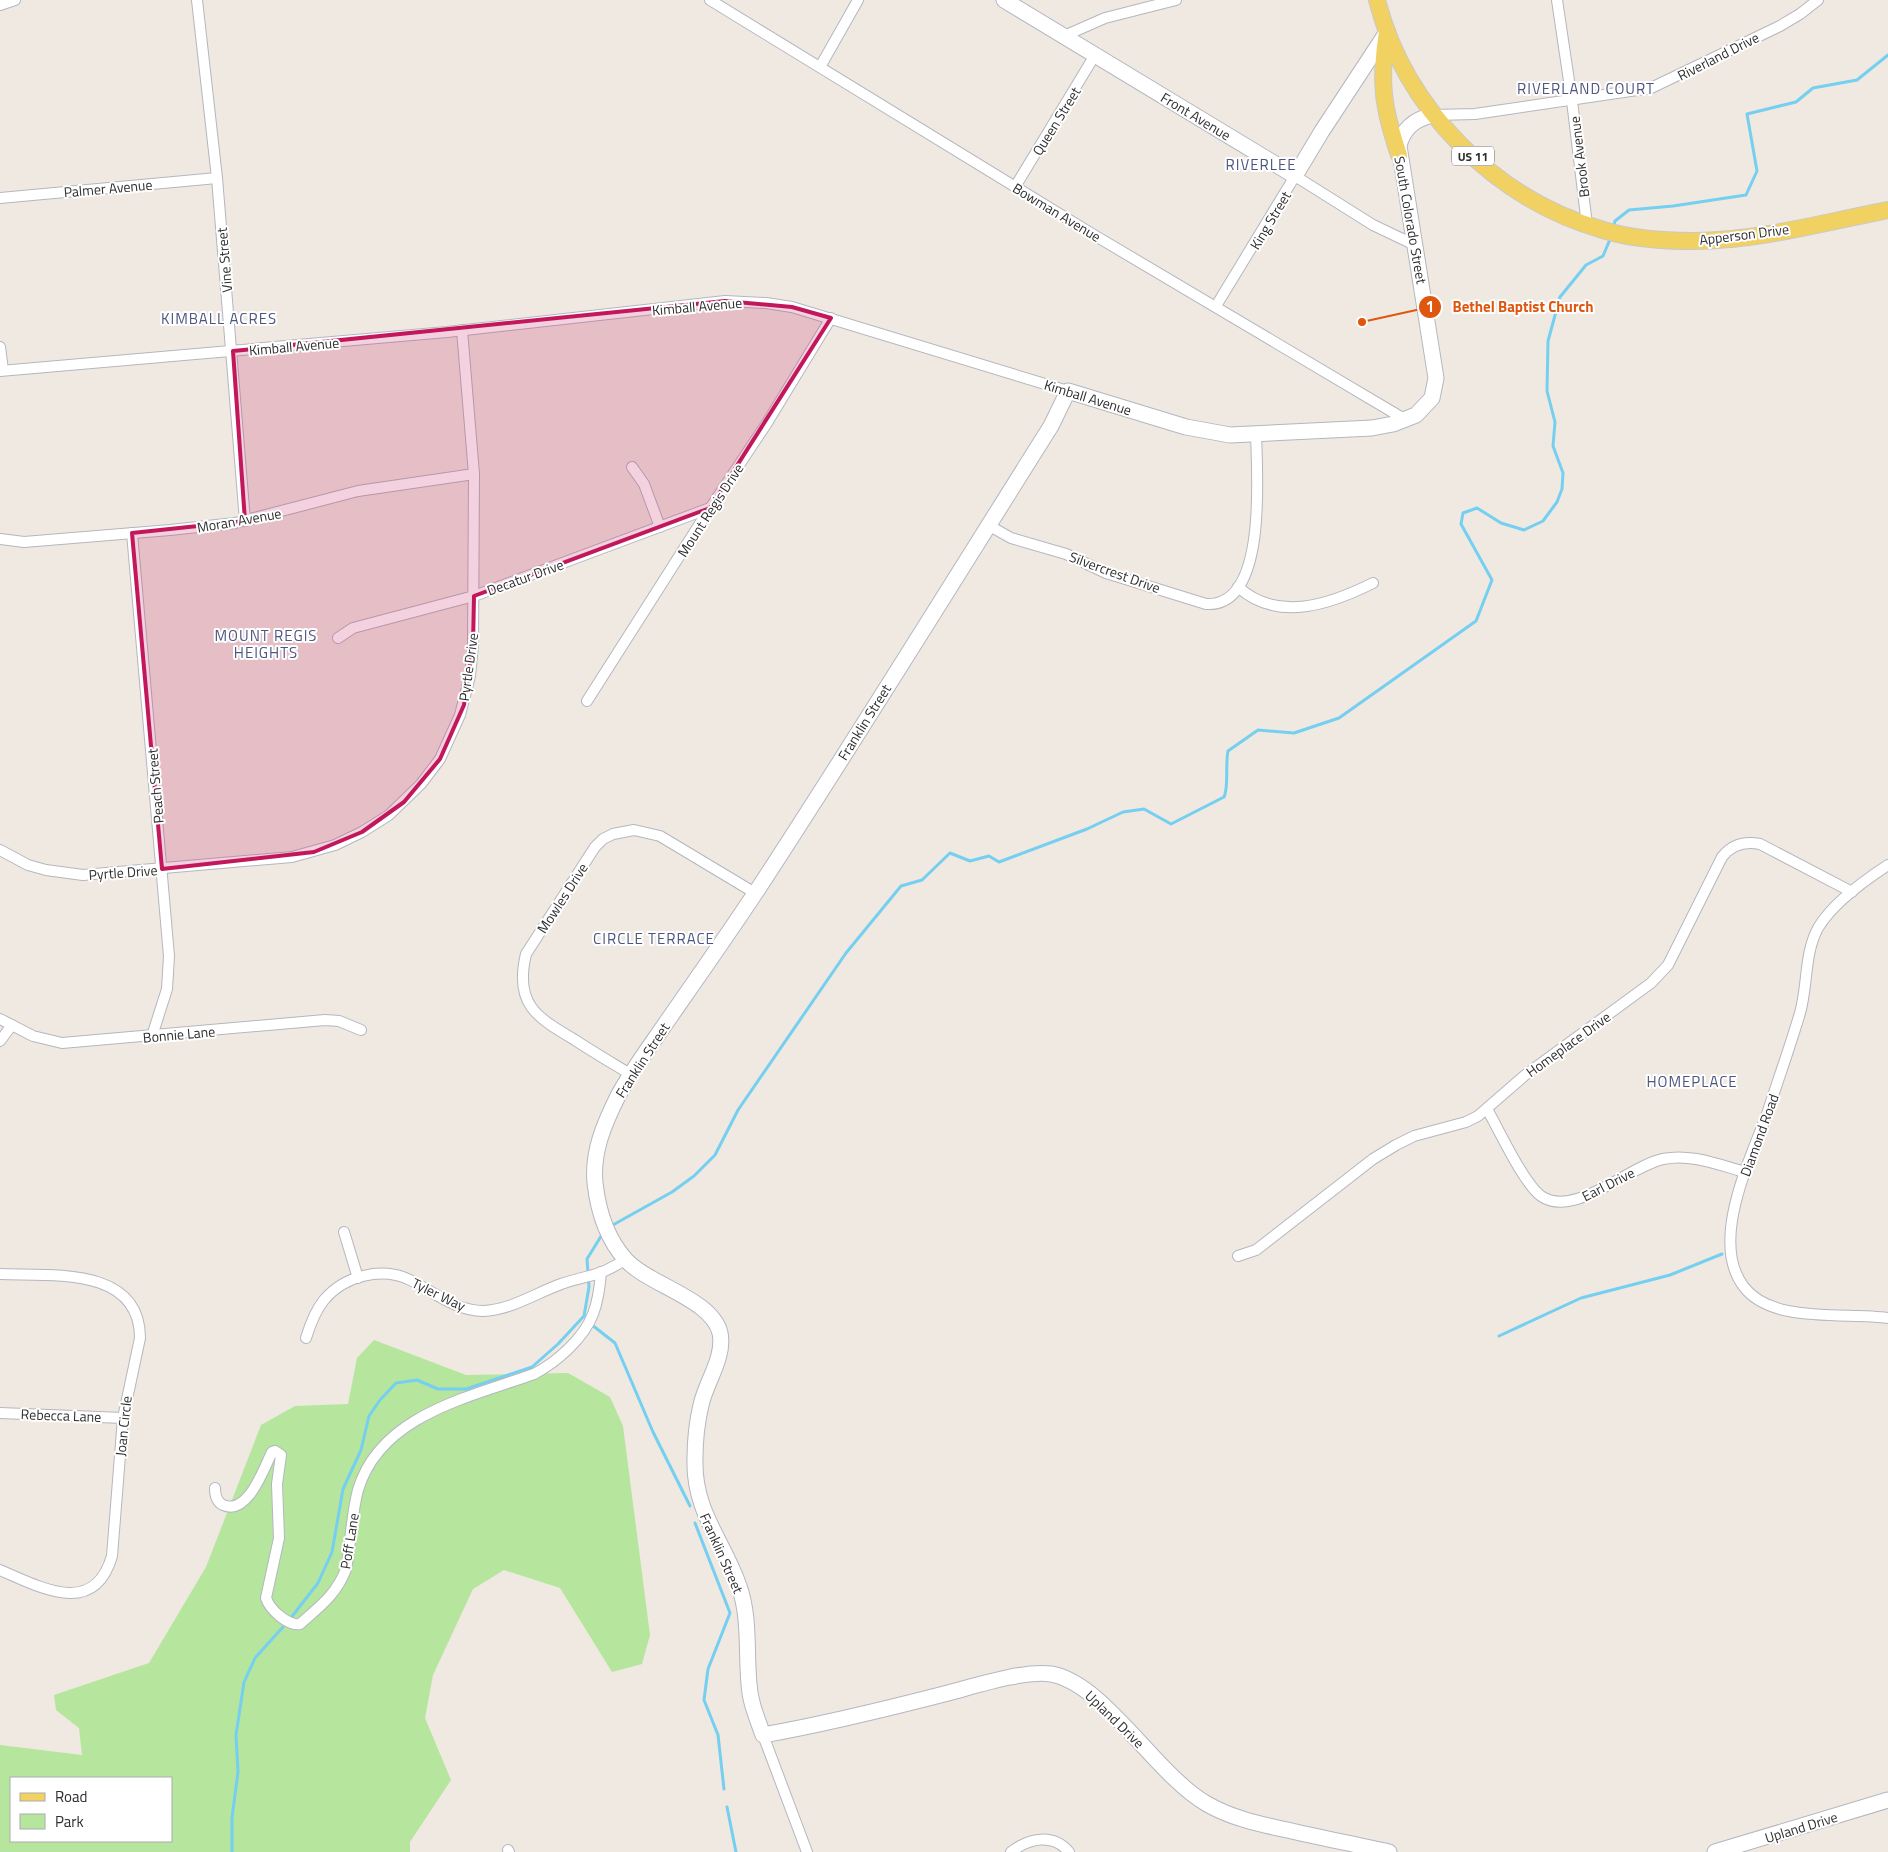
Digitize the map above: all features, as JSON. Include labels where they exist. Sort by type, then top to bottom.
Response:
[{"type":"main road","name":"US 11","points":[[1377,0],[1387,32]]},
{"type":"main road","name":"Apperson Drive","points":[[1387,32],[1411,82],[1433,115],[1478,160],[1500,178],[1550,209],[1587,225],[1620,234],[1662,240],[1729,239],[1888,210]]},
{"type":"main road","points":[[1387,32],[1382,66],[1384,94],[1388,122],[1399,155]]},
{"type":"street","points":[[0,5],[15,0]]},
{"type":"street","name":"Vine Street","points":[[197,0],[217,178],[233,352],[245,521]]},
{"type":"street","name":"Bowman Avenue","points":[[710,0],[1015,187],[1406,420]]},
{"type":"street","points":[[820,67],[858,0]]},
{"type":"street","name":"Front Avenue","points":[[1004,0],[1373,225],[1415,245]]},
{"type":"street","points":[[1064,36],[1105,18],[1176,0]]},
{"type":"street","name":"Brook Avenue","points":[[1557,0],[1572,101],[1587,225]]},
{"type":"street","name":"Riverland Drive","points":[[1433,115],[1475,114],[1572,101],[1632,92],[1666,82],[1780,26],[1818,0]]},
{"type":"street","name":"King Street","points":[[1216,306],[1326,124],[1387,32]]},
{"type":"street","name":"Queen Street","points":[[1015,187],[1095,55]]},
{"type":"street","name":"South Colorado Street","points":[[1406,420],[1416,415],[1427,405],[1435,388],[1436,378],[1399,155],[1400,139],[1408,126],[1433,115]]},
{"type":"street","name":"Palmer Avenue","points":[[0,198],[217,178]]},
{"type":"street","name":"Kimball Avenue","points":[[1,371],[233,352],[462,330],[725,301],[766,303],[831,318],[1186,427],[1230,435],[1372,428],[1406,420]]},
{"type":"street","name":"Mount Regis Drive","points":[[587,701],[710,508],[767,423],[831,318]]},
{"type":"street","name":"Pyrtle Drive","points":[[0,850],[28,864],[64,874],[98,874],[292,857],[314,852],[362,832],[404,802],[428,777],[440,759],[464,705],[473,646],[474,474],[462,330]]},
{"type":"street","points":[[0,347],[1,371]]},
{"type":"street","name":"Franklin Street","points":[[807,1852],[763,1735],[749,1687],[744,1602],[738,1584],[702,1510],[696,1477],[697,1433],[701,1404],[720,1352],[720,1334],[717,1324],[705,1310],[650,1279],[625,1260],[609,1234],[602,1216],[595,1176],[598,1145],[607,1119],[630,1074],[756,893],[1051,426],[1068,391]]},
{"type":"street","name":"Silvercrest Drive","points":[[988,526],[1011,538],[1066,554],[1106,572],[1206,604],[1226,601],[1238,587],[1250,558],[1254,537],[1257,517],[1256,434]]},
{"type":"street","points":[[632,467],[644,484],[660,527]]},
{"type":"street","name":"Moran Avenue","points":[[0,539],[24,542],[245,521],[358,491],[474,474]]},
{"type":"street","name":"Decatur Drive","points":[[338,638],[353,628],[474,596],[710,508]]},
{"type":"street","name":"Peach Street","points":[[132,533],[162,869],[169,971],[161,1013],[152,1036]]},
{"type":"street","points":[[1238,587],[1258,602],[1279,607],[1292,607],[1330,601],[1373,583]]},
{"type":"street","name":"Mowles Drive","points":[[630,1074],[543,1021],[528,1004],[524,992],[523,967],[526,954],[595,847],[613,834],[624,830],[645,831],[660,836],[756,893]]},
{"type":"street","name":"Homeplace Drive","points":[[1238,1256],[1256,1250],[1373,1159],[1396,1145],[1435,1129],[1466,1122],[1487,1109],[1524,1076],[1660,976],[1683,939],[1722,857],[1734,846],[1742,843],[1760,844],[1812,869],[1852,892]]},
{"type":"street","name":"Diamond Road","points":[[1888,865],[1852,892],[1828,915],[1814,937],[1810,949],[1801,1009],[1745,1172],[1730,1240],[1734,1269],[1745,1289],[1753,1297],[1775,1308],[1799,1312],[1888,1318]]},
{"type":"street","name":"Bonnie Lane","points":[[0,1019],[33,1036],[62,1043],[326,1020],[339,1021],[361,1030]]},
{"type":"street","points":[[0,1042],[12,1025]]},
{"type":"street","name":"Earl Drive","points":[[1487,1109],[1535,1190],[1550,1201],[1560,1203],[1578,1199],[1663,1159],[1689,1157],[1745,1172]]},
{"type":"street","points":[[344,1232],[358,1278]]},
{"type":"street","name":"Tyler Way","points":[[306,1338],[314,1315],[324,1300],[337,1288],[358,1278],[375,1273],[391,1274],[408,1279],[462,1308],[480,1311],[498,1310],[581,1277],[598,1273],[625,1260]]},
{"type":"street","name":"Poff Lane","points":[[216,1488],[217,1498],[220,1503],[231,1506],[239,1504],[253,1492],[272,1452],[275,1451],[281,1455],[277,1484],[279,1538],[266,1598],[270,1607],[290,1623],[300,1624],[328,1600],[342,1581],[346,1569],[358,1490],[365,1471],[381,1448],[393,1436],[456,1401],[534,1374],[546,1368],[588,1324],[598,1297],[598,1273]]},
{"type":"street","name":"Joan Circle","points":[[0,1274],[91,1280],[118,1290],[127,1298],[137,1316],[140,1338],[123,1418],[112,1556],[100,1579],[83,1591],[65,1594],[54,1593],[0,1570]]},
{"type":"street","name":"Rebecca Lane","points":[[0,1413],[123,1418]]},
{"type":"street","name":"Upland Drive","points":[[763,1735],[819,1725],[991,1682],[1033,1674],[1053,1674],[1076,1683],[1092,1696],[1173,1778],[1206,1803],[1246,1821],[1389,1852]]},
{"type":"street","name":"Upland Drive","points":[[1715,1852],[1888,1800]]},
{"type":"street","points":[[1011,1852],[1030,1841],[1045,1839],[1063,1845],[1069,1852]]},
{"type":"highlighted area","points":[[725,301],[792,307],[831,318],[710,508],[474,596],[473,646],[464,705],[440,759],[404,802],[362,832],[314,852],[162,869],[132,533],[245,521],[233,351]]},
{"type":"green space","points":[[374,1340],[466,1375],[568,1373],[610,1397],[623,1426],[650,1635],[642,1664],[612,1672],[560,1588],[504,1570],[473,1589],[433,1675],[425,1718],[451,1780],[410,1842],[410,1852],[0,1852],[0,1745],[82,1755],[79,1728],[56,1710],[54,1695],[149,1663],[206,1567],[261,1425],[295,1406],[348,1404],[357,1358]]},
{"type":"waterway","points":[[1613,229],[1615,221],[1629,210],[1673,206],[1746,195],[1757,171],[1747,114],[1796,102],[1813,88],[1857,80],[1888,55]]},
{"type":"waterway","points":[[611,1226],[672,1192],[694,1176],[715,1155],[738,1110],[846,953],[901,886],[922,880],[950,853],[970,861],[989,856],[999,862],[1087,829],[1123,812],[1144,809],[1171,824],[1224,797],[1228,751],[1258,730],[1294,733],[1339,718],[1476,621],[1492,580],[1461,524],[1463,513],[1477,508],[1501,523],[1524,530],[1543,521],[1557,502],[1562,489],[1563,473],[1553,446],[1555,422],[1547,391],[1548,341],[1560,297],[1586,265],[1603,256],[1611,237]]},
{"type":"waterway","points":[[290,1619],[318,1583],[332,1552],[343,1489],[361,1450],[369,1416],[380,1400],[396,1383],[417,1380],[438,1389],[466,1389],[532,1367],[558,1344],[584,1316],[589,1287],[587,1259],[603,1233]]},
{"type":"waterway","points":[[1499,1336],[1581,1298],[1670,1275],[1722,1254]]},
{"type":"waterway","points":[[592,1325],[615,1343],[653,1432],[690,1506]]},
{"type":"waterway","points":[[695,1523],[730,1613],[708,1669],[704,1700],[718,1735],[724,1789]]},
{"type":"waterway","points":[[232,1852],[232,1818],[238,1772],[236,1735],[244,1682],[255,1658],[283,1627]]},
{"type":"waterway","points":[[727,1807],[736,1852]]},
{"type":"place","name":"Bethel Baptist Church","points":[[1362,322]]},
{"type":"district","name":"RIVERLAND COURT","points":[[1586,88]]},
{"type":"district","name":"RIVERLEE","points":[[1261,164]]},
{"type":"district","name":"KIMBALL ACRES","points":[[219,318]]},
{"type":"district","name":"MOUNT REGIS HEIGHTS","points":[[266,644]]},
{"type":"district","name":"CIRCLE TERRACE","points":[[654,938]]},
{"type":"district","name":"HOMEPLACE","points":[[1692,1081]]}]
